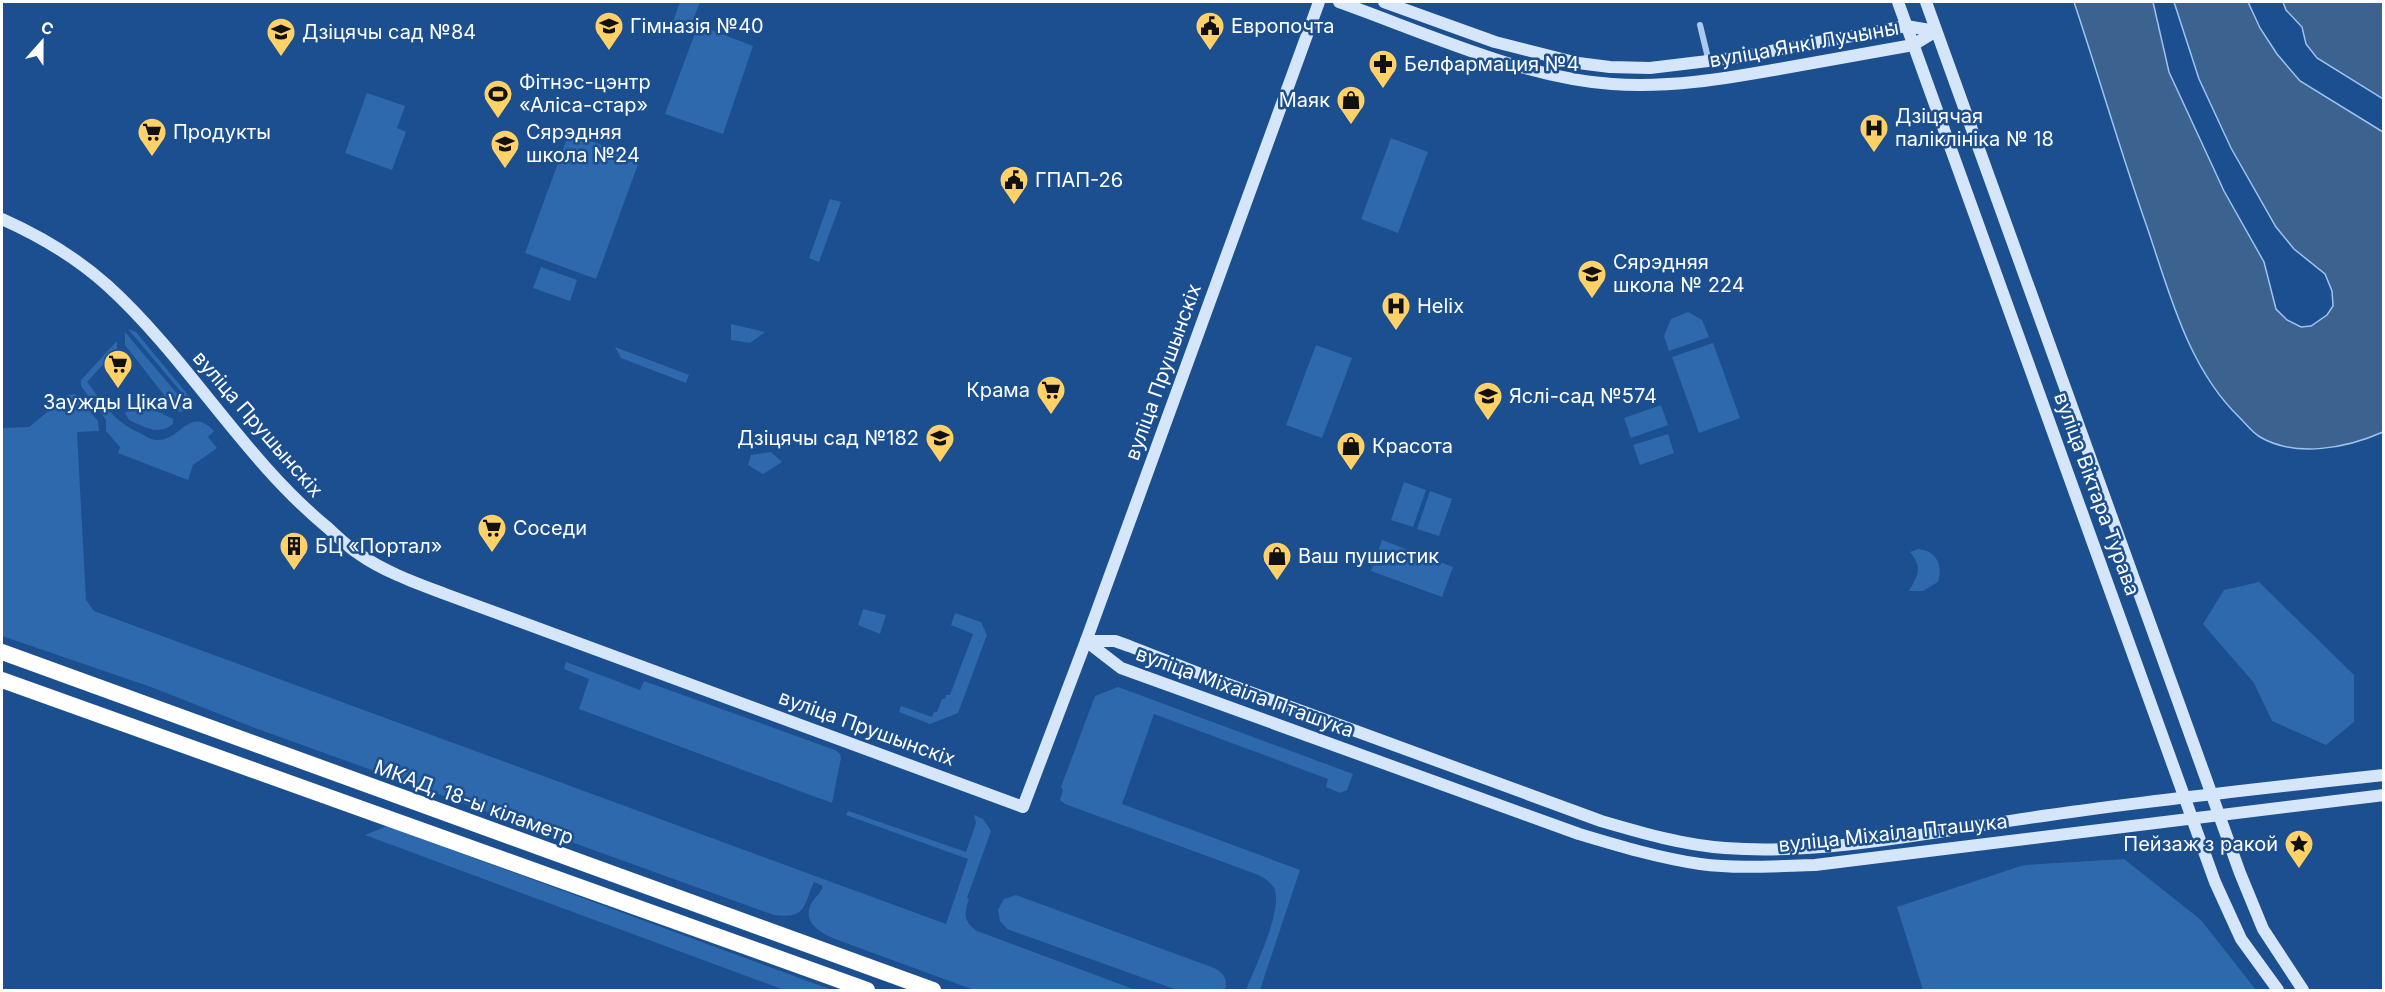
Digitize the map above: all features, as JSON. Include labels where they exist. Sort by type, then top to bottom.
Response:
[{"type":"highway","name":"МКАД, 18-ы кіламетр","points":[[4,652],[933,990]]},
{"type":"highway","points":[[2,680],[867,990]]},
{"type":"highway","points":[[2,688],[57,701]]},
{"type":"street","name":"вуліца Прушынскіх","points":[[2,219],[83,265],[108,286],[135,312],[267,470],[312,515],[359,554],[384,568],[446,594],[1023,807],[1086,641],[1319,2]]},
{"type":"street","name":"вуліца Янкі Лучыны","points":[[1339,2],[1491,57],[1572,78],[1609,84],[1645,86],[1713,81],[1913,45],[1936,31]]},
{"type":"street","name":"вуліца Янкі Лучыны","points":[[1384,2],[1496,42],[1578,63],[1650,68],[1709,62],[1906,26],[1936,31]]},
{"type":"street","name":"вуліца Віктара Турава","points":[[1898,2],[2219,892],[2241,939],[2278,990]]},
{"type":"street","name":"вуліца Віктара Турава","points":[[1926,2],[2240,873],[2263,929],[2303,990]]},
{"type":"street","points":[[1700,25],[1713,81]]},
{"type":"street","name":"вуліца Міхаіла Пташука","points":[[1086,641],[1115,641],[1586,816],[1655,837],[1726,848],[1779,848],[1872,841],[2212,793],[2384,775]]},
{"type":"street","name":"вуліца Міхаіла Пташука","points":[[1086,641],[1121,668],[1579,834],[1650,855],[1701,864],[1745,867],[1815,865],[2384,795]]},
{"type":"shaded area","points":[[680,2],[700,2],[693,20],[673,22]]},
{"type":"shaded area","points":[[2074,2],[2153,2],[2169,72],[2224,191],[2264,262],[2276,309],[2287,320],[2301,327],[2311,326],[2327,315],[2333,306],[2332,291],[2325,274],[2294,249],[2276,227],[2231,148],[2199,79],[2174,2],[2248,2],[2260,28],[2277,54],[2300,81],[2383,132],[2383,432],[2338,446],[2305,449],[2289,447],[2257,435],[2222,398],[2194,353],[2173,304]]},
{"type":"shaded area","points":[[2283,2],[2383,2],[2383,99],[2317,58],[2306,44],[2302,27],[2286,10]]},
{"type":"shaded area","points":[[698,25],[753,46],[723,134],[665,114]]},
{"type":"shaded area","points":[[367,93],[405,106],[397,128],[406,132],[392,170],[345,153]]},
{"type":"shaded area","points":[[569,133],[640,159],[596,279],[525,253]]},
{"type":"shaded area","points":[[1391,138],[1428,152],[1398,233],[1361,219]]},
{"type":"shaded area","points":[[830,199],[841,202],[819,262],[809,258]]},
{"type":"shaded area","points":[[541,267],[577,280],[570,301],[533,288]]},
{"type":"shaded area","points":[[1688,312],[1702,320],[1709,337],[1669,351],[1664,336],[1671,319]]},
{"type":"shaded area","points":[[731,324],[765,332],[750,343],[731,340]]},
{"type":"shaded area","points":[[128,329],[136,332],[193,401],[193,406]]},
{"type":"shaded area","points":[[125,332],[190,409],[180,412],[175,409],[125,345]]},
{"type":"shaded area","points":[[117,341],[117,349],[87,382],[116,417],[131,428],[155,440],[165,439],[191,423],[205,424],[214,431],[208,437],[217,448],[193,465],[188,480],[118,453],[120,447],[106,431],[106,420],[81,386],[81,380]]},
{"type":"shaded area","points":[[1713,343],[1740,418],[1699,433],[1672,357]]},
{"type":"shaded area","points":[[1316,345],[1352,358],[1322,438],[1286,425]]},
{"type":"shaded area","points":[[615,347],[689,375],[686,383],[621,358]]},
{"type":"shaded area","points":[[75,394],[98,421],[99,431],[77,432],[86,600],[94,611],[946,924],[968,859],[846,815],[848,811],[966,852],[976,823],[974,815],[983,819],[991,831],[967,898],[969,899],[966,917],[969,924],[977,931],[1136,990],[974,990],[835,939],[818,930],[810,921],[809,909],[823,886],[814,882],[805,904],[798,913],[785,916],[774,915],[255,728],[151,687],[2,636],[2,428],[29,427],[68,395]]},
{"type":"shaded area","points":[[140,403],[173,419],[173,424],[157,430],[146,428],[129,420],[125,413]]},
{"type":"shaded area","points":[[1661,405],[1668,425],[1631,438],[1624,418]]},
{"type":"shaded area","points":[[1668,434],[1674,453],[1640,465],[1633,445]]},
{"type":"shaded area","points":[[771,452],[782,462],[763,474],[748,465],[751,455]]},
{"type":"shaded area","points":[[1404,482],[1426,490],[1413,527],[1391,520]]},
{"type":"shaded area","points":[[1430,491],[1452,499],[1439,536],[1417,529]]},
{"type":"shaded area","points":[[1382,540],[1453,567],[1442,597],[1371,571]]},
{"type":"shaded area","points":[[1918,549],[1925,550],[1937,560],[1940,570],[1938,582],[1923,591],[1909,591],[1918,572],[1917,563],[1910,552]]},
{"type":"shaded area","points":[[2259,582],[2354,675],[2354,722],[2326,745],[2272,721],[2254,683],[2203,624],[2224,590]]},
{"type":"shaded area","points":[[863,609],[886,615],[880,634],[858,625]]},
{"type":"shaded area","points":[[955,613],[981,622],[987,635],[958,713],[930,724],[899,712],[901,706],[932,717],[934,712],[937,712],[942,699],[950,695],[973,634],[951,625]]},
{"type":"shaded area","points":[[566,662],[640,690],[644,681],[835,750],[841,758],[832,803],[579,709],[589,679],[564,669]]},
{"type":"shaded area","points":[[1118,687],[1353,774],[1347,790],[1340,793],[1326,787],[1328,779],[1154,714],[1122,804],[1300,870],[1260,990],[1246,990],[1267,939],[1275,910],[1274,888],[1268,881],[1256,874],[1065,804],[1060,800],[1063,790],[1061,787],[1095,696]]},
{"type":"shaded area","points":[[387,826],[832,990],[784,990],[365,835]]},
{"type":"shaded area","points":[[2124,859],[2201,920],[2256,990],[1923,990],[1897,907],[2024,865]]},
{"type":"shaded area","points":[[1016,895],[1214,968],[1224,977],[1225,990],[1177,990],[1007,929],[1000,921],[998,910],[1004,899]]},
{"type":"place","name":"Гімназія №40","points":[[609,52]]},
{"type":"place","name":"Европочта","points":[[1210,52]]},
{"type":"place","name":"Дзіцячы сад №84","points":[[281,58]]},
{"type":"place","name":"Белфармация №4","points":[[1383,90]]},
{"type":"place","name":"Фітнэс-цэнтр «Аліса-стар»","points":[[498,120]]},
{"type":"place","name":"Маяк","points":[[1351,126]]},
{"type":"place","name":"Дзіцячая паліклініка № 18","points":[[1874,154]]},
{"type":"place","name":"Продукты","points":[[152,158]]},
{"type":"place","name":"Сярэдняя школа №24","points":[[505,170]]},
{"type":"place","name":"ГПАП-26","points":[[1014,206]]},
{"type":"place","name":"Сярэдняя школа № 224","points":[[1592,300]]},
{"type":"place","name":"Helix","points":[[1396,332]]},
{"type":"place","name":"Заужды ЦікаVа","points":[[118,390]]},
{"type":"place","name":"Крама","points":[[1051,416]]},
{"type":"place","name":"Яслі-сад №574","points":[[1488,422]]},
{"type":"place","name":"Дзіцячы сад №182","points":[[940,464]]},
{"type":"place","name":"Красота","points":[[1351,472]]},
{"type":"place","name":"Соседи","points":[[492,554]]},
{"type":"place","name":"БЦ «Портал»","points":[[294,572]]},
{"type":"place","name":"Ваш пушистик","points":[[1277,582]]},
{"type":"place","name":"Пейзаж з ракой","points":[[2299,870]]}]
